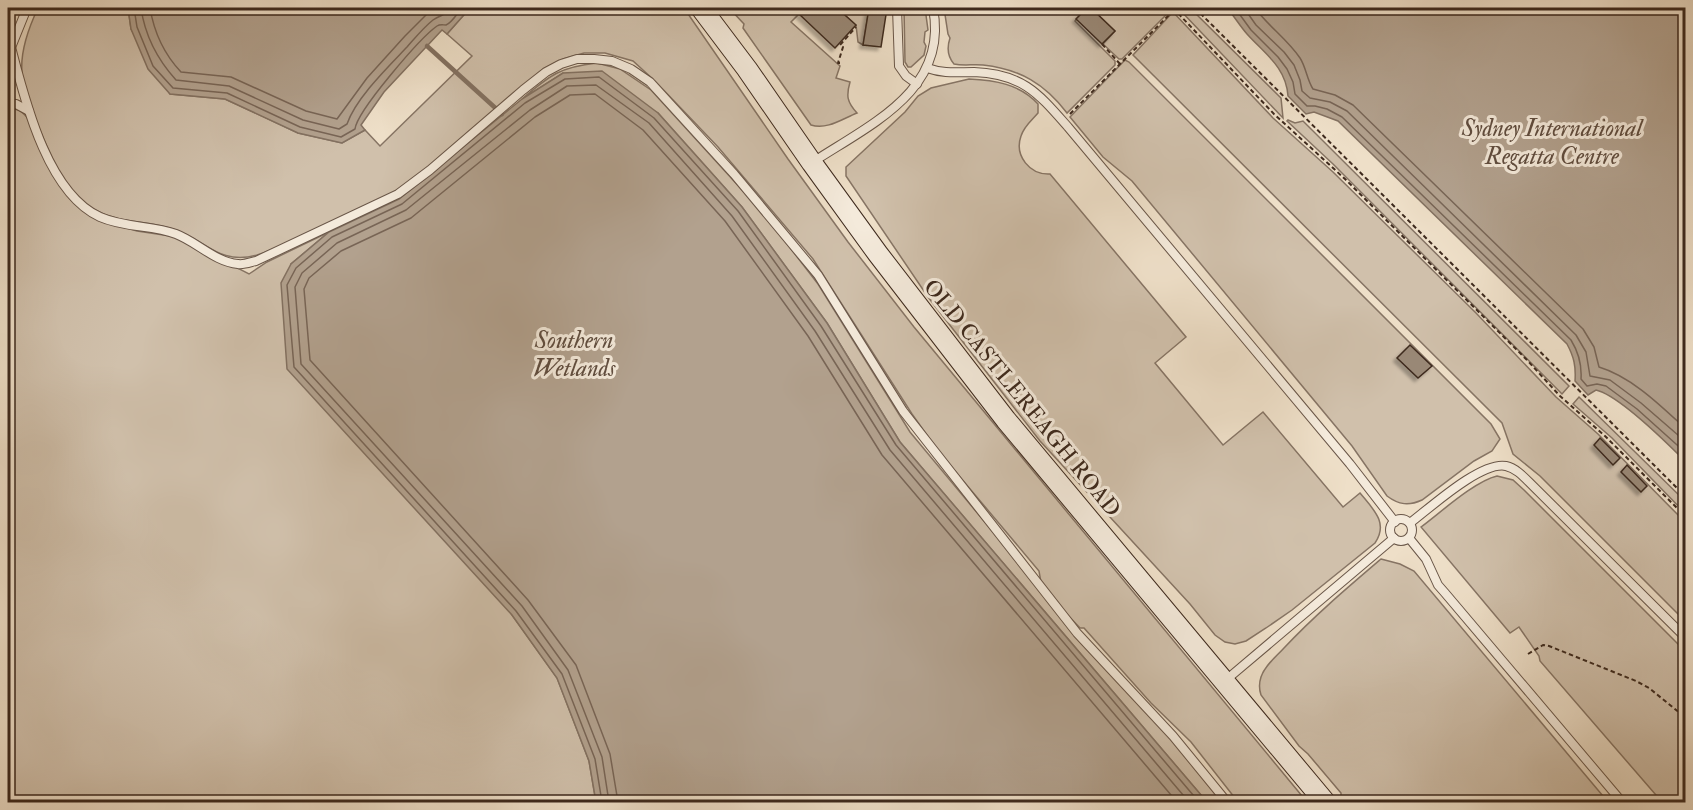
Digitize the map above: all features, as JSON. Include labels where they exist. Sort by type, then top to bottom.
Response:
[{"type":"street","name":"OLD CASTLEREAGH ROAD","points":[[701,8],[878,254],[1006,420],[1325,802]]},
{"type":"lane","points":[[8,56],[27,8]]},
{"type":"lane","points":[[897,8],[900,66],[906,76],[917,84]]},
{"type":"lane","points":[[812,163],[884,115],[917,84],[927,68],[935,44],[933,8]]},
{"type":"lane","points":[[11,47],[29,111],[55,174],[73,198],[86,209],[115,222],[174,233],[219,258],[238,264],[256,261],[398,194],[430,170],[523,90],[546,72],[561,64],[578,59],[594,59],[612,61],[631,69],[650,82],[734,174],[818,275],[903,411],[1077,633],[1173,736],[1227,802]]},
{"type":"lane","points":[[927,68],[943,73],[993,74],[1016,80],[1031,88],[1063,121],[1350,464],[1395,522]]},
{"type":"lane","points":[[8,104],[16,104],[29,111]]},
{"type":"lane","points":[[1410,523],[1480,472],[1500,465],[1513,468],[1686,638]]},
{"type":"lane","points":[[1402,519],[1410,523],[1412,529],[1409,538],[1400,541],[1394,538],[1390,531],[1395,522],[1402,519]]},
{"type":"lane","points":[[1225,681],[1394,538]]},
{"type":"lane","points":[[1409,538],[1426,559],[1438,585],[1622,802]]},
{"type":"path","points":[[1063,121],[1174,8],[1274,114],[1345,179],[1526,359],[1560,396],[1605,435],[1686,517]]},
{"type":"path","points":[[1195,8],[1686,497]]},
{"type":"path","points":[[840,63],[838,63],[843,47],[840,45],[856,27]]},
{"type":"path","points":[[1102,44],[1120,64]]},
{"type":"path","points":[[1528,654],[1543,645],[1550,646],[1649,688],[1686,718]]},
{"type":"shaded area","points":[[38,8],[128,8],[131,29],[170,94],[225,99],[298,133],[342,143],[365,130],[380,146],[472,56],[447,34],[470,8],[684,8],[788,159],[848,242],[914,327],[1307,802],[1238,802],[1191,742],[1151,703],[1084,628],[1080,628],[1042,588],[1039,571],[939,452],[912,414],[813,259],[718,147],[633,61],[605,53],[584,53],[563,59],[543,69],[437,160],[380,200],[271,250],[257,255],[232,257],[213,250],[173,229],[115,218],[95,210],[70,190],[56,167],[41,133],[28,99],[22,73],[22,56],[26,39]]},
{"type":"shaded area","points":[[729,8],[805,8],[791,22],[840,66],[836,78],[850,82],[848,99],[857,113],[829,125],[811,125],[743,28],[744,24]]},
{"type":"shaded area","points":[[837,8],[869,8],[863,45],[858,42],[856,25]]},
{"type":"shaded area","points":[[904,8],[925,8],[928,30],[925,32],[924,55],[911,67],[908,67],[905,62]]},
{"type":"shaded area","points":[[944,8],[1087,8],[1075,21],[1115,61],[1115,65],[1067,113],[1041,86],[1020,74],[983,65],[954,64],[948,51],[950,38]]},
{"type":"shaded area","points":[[1091,8],[1169,8],[1171,10],[1122,59],[1119,59],[1103,44],[1115,31]]},
{"type":"shaded area","points":[[1178,8],[1190,8],[1281,98],[1283,118]]},
{"type":"shaded area","points":[[1173,12],[1273,118],[1333,172],[1476,313],[1556,397],[1598,434],[1685,522],[1685,621],[1540,476],[1513,454],[1502,423],[1133,55]]},
{"type":"shaded area","points":[[1125,60],[1491,424],[1500,439],[1492,451],[1474,461],[1422,500],[1404,504],[1387,496],[1352,446],[1132,181],[1103,157],[1070,117]]},
{"type":"shaded area","points":[[597,63],[620,69],[651,90],[764,214],[818,284],[910,432],[1087,645],[1169,736],[1223,802],[1207,802],[900,442],[827,323],[742,207],[658,113],[563,73],[522,99],[540,84],[564,70]]},
{"type":"shaded area","points":[[969,79],[1006,84],[1031,97],[1038,104],[1038,113],[1022,132],[1019,143],[1025,163],[1036,171],[1050,174],[1186,337],[1155,363],[1223,445],[1263,412],[1343,507],[1360,493],[1378,516],[1380,529],[1375,543],[1292,610],[1246,641],[1235,644],[1225,642],[1215,635],[1190,604],[1040,441],[928,297],[846,176],[846,167],[905,112],[918,96],[931,88]]},
{"type":"shaded area","points":[[9,108],[21,112],[30,121],[54,177],[71,200],[98,220],[137,231],[177,237],[249,274],[267,262],[329,232],[291,264],[512,615],[557,678],[589,761],[596,802],[8,802]]},
{"type":"shaded area","points":[[1287,121],[1295,123],[1303,121],[1569,386],[1562,394],[1333,164]]},
{"type":"shaded area","points":[[1579,397],[1685,501],[1685,513],[1612,438],[1573,404]]},
{"type":"shaded area","points":[[1497,476],[1513,480],[1524,490],[1685,651],[1685,802],[1662,802],[1540,661],[1519,627],[1510,633],[1421,527],[1468,491]]},
{"type":"shaded area","points":[[1381,559],[1414,571],[1608,802],[1345,802],[1341,798],[1341,793],[1299,746],[1261,695],[1260,682],[1268,665],[1295,636]]},
{"type":"water","points":[[128,8],[470,8],[447,34],[442,30],[384,92],[361,125],[365,130],[342,143],[298,133],[225,99],[170,94],[148,69],[131,29]]},
{"type":"water","name":"Sydney International Regatta Centre","points":[[1227,8],[1685,8],[1685,461],[1617,401],[1596,390],[1588,395],[1575,381],[1574,362],[1567,344],[1338,121],[1314,112],[1306,114],[1288,96],[1279,69]]},
{"type":"water","name":"Southern Wetlands","points":[[602,71],[658,113],[742,207],[827,323],[900,442],[1207,802],[596,802],[589,761],[557,678],[512,615],[287,369],[281,283],[291,264],[329,232],[399,199],[522,99],[563,73]]},
{"type":"building","points":[[805,8],[837,8],[856,25],[835,48],[799,14]]},
{"type":"building","points":[[869,8],[887,8],[881,47],[863,45]]},
{"type":"building","points":[[1087,8],[1091,8],[1115,31],[1102,44],[1076,19]]},
{"type":"building","points":[[1410,345],[1432,366],[1418,378],[1397,358]]},
{"type":"building","points":[[1600,438],[1620,458],[1613,465],[1594,445]]},
{"type":"building","points":[[1627,465],[1647,486],[1641,492],[1621,472]]},
{"type":"waterway","points":[[427,46],[502,114]]}]
